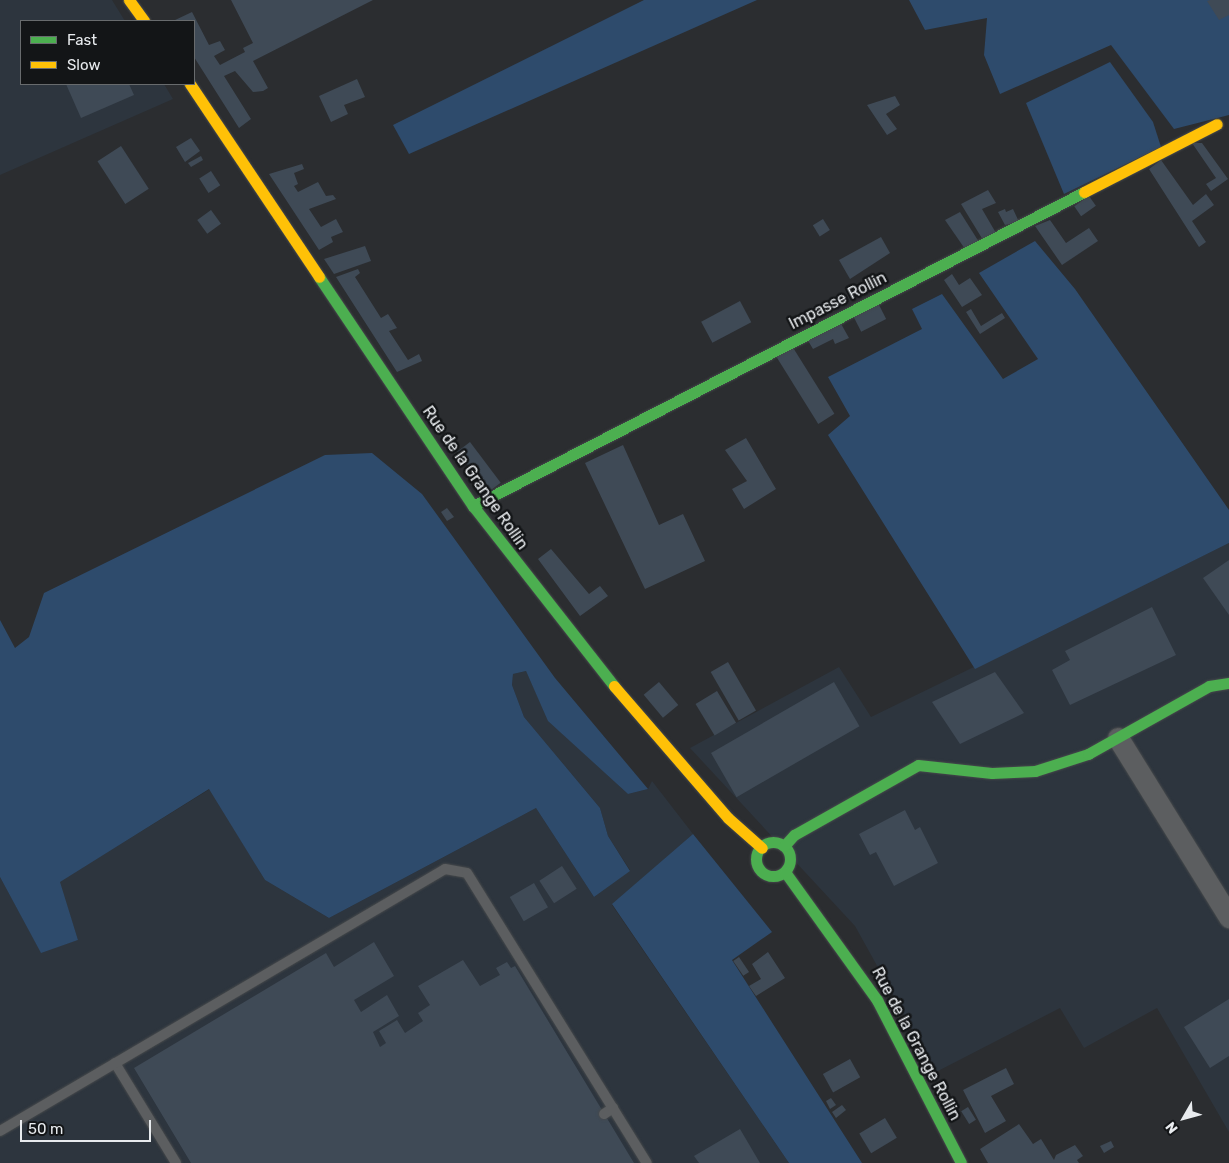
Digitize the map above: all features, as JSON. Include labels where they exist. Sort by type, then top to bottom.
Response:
[{"type":"main road","points":[[129,0],[143,20]]},
{"type":"main road","name":"Rue de la Grange Rollin","points":[[193,85],[473,506],[632,710],[728,818],[762,848]]},
{"type":"main road","name":"Impasse Rollin","points":[[473,506],[1216,124]]},
{"type":"main road","points":[[784,846],[794,834],[918,765],[992,773],[1035,771],[1088,754],[1209,686],[1229,683]]},
{"type":"main road","points":[[774,843],[784,846],[790,860],[785,872],[773,876],[762,871],[757,859],[762,848],[774,843]]},
{"type":"main road","name":"Rue de la Grange Rollin","points":[[785,872],[877,1000],[961,1163]]},
{"type":"street","points":[[1118,738],[1229,917]]},
{"type":"lane","points":[[0,1131],[445,870],[468,873],[647,1163]]},
{"type":"lane","points":[[115,1063],[176,1163]]},
{"type":"lane","points":[[604,1114],[613,1108]]},
{"type":"shaded area","points":[[0,0],[112,0],[124,20],[20,20],[20,85],[165,85],[173,99],[0,175]]},
{"type":"shaded area","points":[[644,0],[757,0],[409,154],[393,125]]},
{"type":"shaded area","points":[[909,0],[1229,0],[1229,115],[1174,129],[1111,45],[1000,94],[984,55],[987,18],[925,30]]},
{"type":"shaded area","points":[[1110,62],[1153,122],[1161,147],[1064,194],[1026,103]]},
{"type":"shaded area","points":[[1035,241],[1075,289],[1229,510],[1229,543],[975,669],[828,435],[850,416],[828,377],[922,329],[912,309],[942,294],[1003,379],[1038,359],[979,273]]},
{"type":"shaded area","points":[[372,453],[422,494],[555,678],[648,789],[628,794],[548,721],[526,671],[513,674],[512,685],[524,717],[600,808],[608,836],[630,871],[594,897],[536,808],[329,918],[265,880],[209,789],[60,882],[78,940],[41,953],[0,877],[0,620],[15,648],[29,637],[44,593],[325,455]]},
{"type":"shaded area","points":[[1229,543],[1229,1132],[1157,1008],[1084,1048],[1060,1008],[936,1072],[855,926],[690,748],[839,667],[871,717]]},
{"type":"shaded area","points":[[526,671],[549,721],[628,794],[648,789],[652,781],[693,834],[612,905],[789,1163],[0,1163],[0,877],[41,952],[78,940],[59,882],[210,789],[265,880],[329,918],[536,808],[594,897],[630,870],[608,836],[600,808],[524,717],[512,685],[513,674]]},
{"type":"shaded area","points":[[693,834],[772,932],[732,960],[862,1163],[789,1163],[612,904]]},
{"type":"building","points":[[231,0],[373,0],[253,61],[268,88],[263,91],[253,92],[235,71],[224,76],[251,119],[239,128],[195,59],[195,20],[175,20],[192,12],[209,45],[220,41],[225,50],[214,56],[220,65],[245,52],[243,48],[253,43]]},
{"type":"building","points":[[1229,0],[1229,15],[1219,20],[1207,1]]},
{"type":"building","points":[[357,79],[365,97],[344,105],[348,114],[331,122],[319,96]]},
{"type":"building","points":[[66,85],[129,85],[134,95],[81,118]]},
{"type":"building","points":[[895,96],[900,105],[886,114],[897,129],[887,135],[867,105]]},
{"type":"building","points":[[191,138],[200,151],[185,162],[176,147]]},
{"type":"building","points":[[1192,143],[1202,143],[1228,179],[1211,191],[1206,184],[1216,178]]},
{"type":"building","points":[[121,146],[149,189],[125,204],[98,161]]},
{"type":"building","points":[[201,156],[203,160],[191,167],[188,163]]},
{"type":"building","points":[[1161,160],[1193,205],[1206,194],[1214,205],[1192,221],[1206,242],[1199,247],[1149,169]]},
{"type":"building","points":[[302,164],[304,169],[294,173],[298,184],[294,186],[298,192],[318,182],[326,196],[333,195],[336,199],[309,209],[321,227],[336,219],[343,232],[331,237],[333,242],[319,250],[269,174]]},
{"type":"building","points":[[211,171],[220,185],[209,193],[199,179]]},
{"type":"building","points":[[988,190],[996,203],[982,209],[996,233],[983,240],[961,204]]},
{"type":"building","points":[[1089,196],[1096,206],[1081,216],[1074,206]]},
{"type":"building","points":[[1005,209],[1006,212],[1013,209],[1019,222],[1005,225],[998,212]]},
{"type":"building","points":[[211,210],[221,224],[207,234],[197,220]]},
{"type":"building","points":[[960,212],[979,242],[965,249],[945,220]]},
{"type":"building","points":[[823,219],[830,230],[820,236],[813,225]]},
{"type":"building","points":[[1050,220],[1066,243],[1089,228],[1098,241],[1062,265],[1035,226]]},
{"type":"building","points":[[881,237],[890,253],[850,279],[839,260]]},
{"type":"building","points":[[365,246],[371,261],[334,274],[324,259]]},
{"type":"building","points":[[358,269],[360,273],[355,277],[381,318],[388,314],[397,328],[389,331],[408,360],[419,354],[422,361],[397,372],[336,277]]},
{"type":"building","points":[[952,274],[959,285],[970,278],[982,295],[962,307],[944,280]]},
{"type":"building","points":[[740,301],[751,322],[712,343],[701,322]]},
{"type":"building","points":[[878,303],[886,319],[861,332],[853,316]]},
{"type":"building","points":[[971,309],[981,326],[1002,313],[1005,318],[980,334],[966,312]]},
{"type":"building","points":[[840,322],[849,338],[835,344],[833,339],[813,349],[807,339]]},
{"type":"building","points":[[792,346],[834,414],[818,424],[776,356]]},
{"type":"building","points":[[746,438],[776,489],[744,509],[732,489],[747,481],[725,450]]},
{"type":"building","points":[[470,442],[501,483],[488,492],[457,452]]},
{"type":"building","points":[[623,445],[659,525],[683,514],[705,561],[645,589],[585,463]]},
{"type":"building","points":[[447,508],[454,517],[447,521],[441,512]]},
{"type":"building","points":[[551,549],[589,594],[600,586],[608,596],[580,616],[538,559]]},
{"type":"building","points":[[1229,560],[1229,615],[1203,578]]},
{"type":"building","points":[[1152,607],[1176,655],[1070,705],[1052,670],[1070,660],[1065,651]]},
{"type":"building","points":[[728,662],[756,710],[739,720],[711,672]]},
{"type":"building","points":[[995,672],[1024,713],[960,744],[932,702]]},
{"type":"building","points":[[659,682],[678,705],[663,718],[644,695]]},
{"type":"building","points":[[834,682],[860,726],[737,797],[711,753]]},
{"type":"building","points":[[717,691],[736,723],[715,736],[696,704]]},
{"type":"building","points":[[905,810],[915,830],[920,827],[938,863],[894,886],[876,852],[870,855],[859,834]]},
{"type":"building","points":[[562,866],[577,889],[554,903],[539,881]]},
{"type":"building","points":[[534,883],[548,907],[524,921],[510,897]]},
{"type":"building","points":[[374,942],[394,976],[354,1000],[361,1012],[387,995],[399,1016],[373,1032],[380,1047],[386,1043],[379,1031],[397,1020],[405,1033],[423,1021],[418,1013],[430,1005],[418,986],[463,960],[480,986],[500,975],[496,968],[507,962],[511,968],[515,966],[634,1163],[191,1163],[134,1068],[326,953],[334,967]]},
{"type":"building","points":[[768,952],[785,978],[756,996],[749,986],[761,979],[752,964]]},
{"type":"building","points":[[739,957],[749,972],[743,976],[733,961]]},
{"type":"building","points":[[1229,999],[1229,1056],[1210,1068],[1184,1027]]},
{"type":"building","points":[[850,1059],[860,1077],[833,1092],[823,1074]]},
{"type":"building","points":[[1006,1068],[1014,1084],[991,1096],[1006,1121],[985,1133],[963,1090]]},
{"type":"building","points":[[831,1098],[836,1105],[830,1109],[826,1101]]},
{"type":"building","points":[[842,1105],[846,1110],[836,1118],[832,1112]]},
{"type":"building","points":[[968,1107],[976,1120],[969,1124],[961,1111]]},
{"type":"building","points":[[885,1118],[897,1138],[871,1153],[859,1133]]},
{"type":"building","points":[[1019,1124],[1033,1144],[1041,1139],[1054,1160],[1056,1155],[1075,1145],[1083,1156],[1077,1160],[1079,1163],[988,1163],[980,1149]]},
{"type":"building","points":[[740,1129],[760,1163],[699,1163],[694,1156]]},
{"type":"building","points":[[1111,1141],[1114,1147],[1104,1153],[1100,1146]]},
{"type":"traffic: fast","points":[[473,506],[1084,192]]},
{"type":"traffic: fast","points":[[319,277],[473,506],[614,686]]},
{"type":"traffic: fast","points":[[784,846],[794,835],[918,765],[992,773],[1035,771],[1088,754],[1209,686],[1229,683]]},
{"type":"traffic: fast","points":[[773,842],[785,847],[790,859],[785,871],[773,876],[761,871],[756,859],[761,847],[773,842]]},
{"type":"traffic: fast","points":[[785,872],[877,1000],[961,1163]]},
{"type":"traffic: slow","points":[[129,0],[143,20]]},
{"type":"traffic: slow","points":[[191,85],[319,277]]},
{"type":"traffic: slow","points":[[1084,192],[1217,124]]},
{"type":"traffic: slow","points":[[614,686],[728,818],[762,848]]}]
